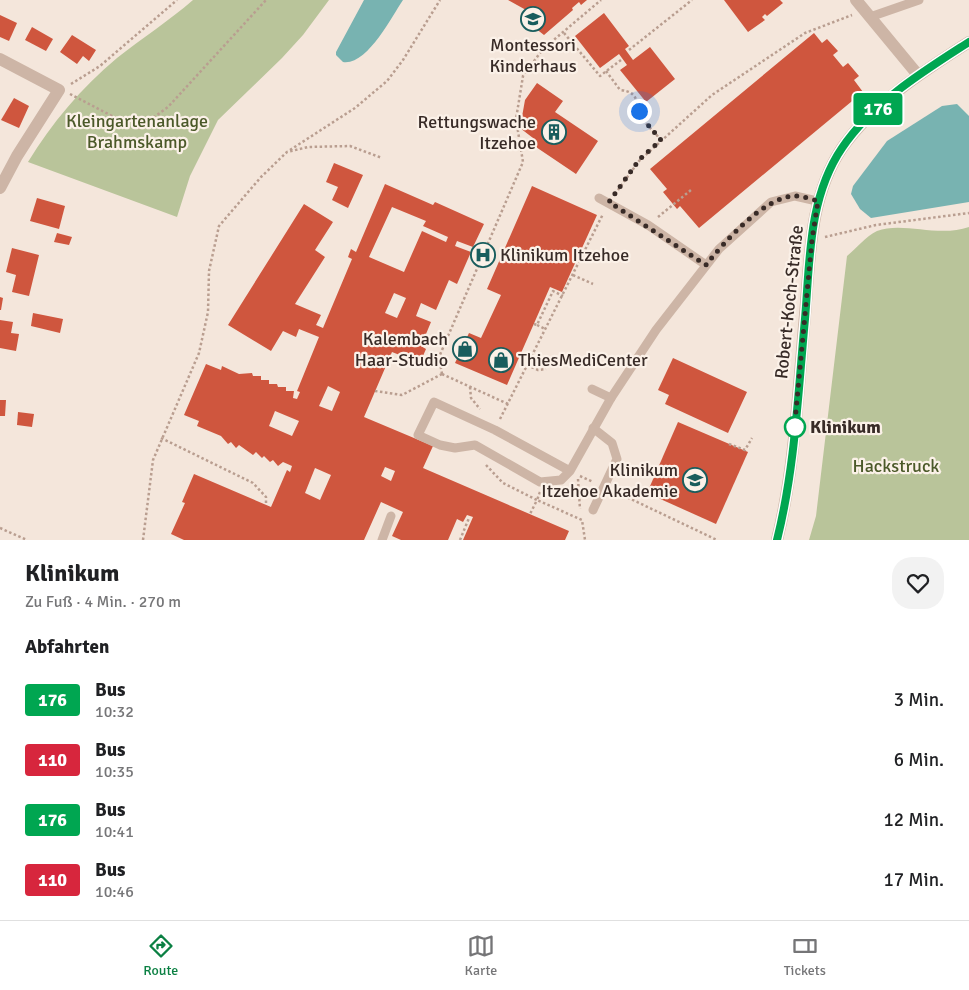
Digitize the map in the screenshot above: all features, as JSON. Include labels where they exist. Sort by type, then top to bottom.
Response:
[{"type":"street","points":[[864,9],[918,75]]},
{"type":"street","name":"Robert-Koch-Straße","points":[[777,540],[791,468],[812,240],[818,201],[831,167],[842,148],[866,120],[918,75],[969,42]]},
{"type":"street","points":[[0,59],[59,90],[17,156],[0,188]]},
{"type":"lane","points":[[864,9],[919,0]]},
{"type":"lane","points":[[572,475],[495,430],[434,402],[418,435],[440,445],[455,448],[475,445],[540,482],[561,480],[572,475],[593,428],[611,398],[656,330],[719,249],[771,202],[795,196],[818,201]]},
{"type":"lane","points":[[600,198],[648,226],[706,265]]},
{"type":"lane","points":[[592,389],[611,398]]},
{"type":"lane","points":[[593,428],[612,442],[617,459],[593,510]]},
{"type":"lane","points":[[382,540],[391,516]]},
{"type":"path","points":[[81,79],[177,0]]},
{"type":"path","points":[[59,90],[76,96],[133,127],[140,128],[168,107],[266,0]]},
{"type":"path","points":[[142,540],[153,460],[198,353],[208,312],[209,271],[220,226],[261,177],[287,152],[356,108],[382,86],[399,66],[440,0]]},
{"type":"path","points":[[442,374],[439,357],[523,162],[516,120],[523,76],[544,49],[601,0]]},
{"type":"path","points":[[629,50],[692,0]]},
{"type":"path","points":[[495,430],[609,202],[639,160],[712,94],[805,33],[864,9]]},
{"type":"path","points":[[564,33],[600,76],[621,60]]},
{"type":"path","points":[[606,71],[620,90],[627,91],[633,95],[640,104],[641,117],[661,140]]},
{"type":"path","points":[[287,152],[308,147],[350,146],[382,158]]},
{"type":"path","points":[[648,226],[691,190]]},
{"type":"path","points":[[812,240],[876,225],[969,213]]},
{"type":"path","points":[[573,275],[593,284]]},
{"type":"path","points":[[546,329],[536,324],[553,291],[563,296]]},
{"type":"path","points":[[528,365],[538,370],[546,369]]},
{"type":"path","points":[[375,390],[402,395],[442,374]]},
{"type":"path","points":[[442,374],[508,404]]},
{"type":"path","points":[[161,438],[253,483],[266,497],[266,505]]},
{"type":"path","points":[[730,444],[745,450],[752,438]]},
{"type":"path","points":[[572,475],[580,476]]},
{"type":"path","points":[[572,475],[580,476],[605,487],[716,540]]},
{"type":"path","points":[[580,476],[578,497],[585,540]]},
{"type":"path","points":[[536,500],[582,520]]},
{"type":"path","points":[[460,540],[469,518]]},
{"type":"path","points":[[0,528],[27,540]]},
{"type":"green space","name":"Kleingartenanlage Brahmskamp","points":[[193,0],[329,0],[303,35],[282,58],[218,120],[190,176],[177,217],[28,162],[57,120],[91,81],[117,58]]},
{"type":"green space","name":"Hackstruck","points":[[969,227],[969,540],[809,540],[816,516],[847,256],[873,233],[887,228],[945,231]]},
{"type":"water","points":[[364,0],[403,0],[386,28],[370,48],[352,61],[343,62],[336,55],[336,52]]},
{"type":"water","points":[[957,104],[969,116],[969,202],[871,218],[860,209],[851,194],[853,186],[887,141],[942,106]]},
{"type":"building","points":[[508,0],[587,0],[581,5],[579,2],[572,8],[573,10],[544,35],[526,21],[535,15]]},
{"type":"building","points":[[724,0],[780,0],[783,3],[767,16],[765,14],[762,17],[765,20],[748,32]]},
{"type":"building","points":[[604,13],[629,46],[625,49],[633,60],[650,47],[675,79],[646,102],[620,70],[627,65],[619,54],[600,68],[575,36]]},
{"type":"building","points":[[0,15],[17,23],[9,41],[0,37]]},
{"type":"building","points":[[32,27],[53,39],[46,51],[25,40]]},
{"type":"building","points":[[814,33],[822,43],[827,39],[838,51],[833,55],[843,67],[848,63],[859,76],[854,80],[863,92],[699,228],[680,206],[677,209],[663,192],[667,189],[650,169]]},
{"type":"building","points":[[72,35],[96,50],[89,61],[83,56],[77,64],[60,52]]},
{"type":"building","name":"Rettungswache Itzehoe","points":[[537,83],[563,101],[555,112],[598,141],[576,174],[530,143],[533,138],[520,128],[525,100]]},
{"type":"building","points":[[14,98],[29,106],[19,128],[1,120]]},
{"type":"building","points":[[334,163],[363,175],[348,208],[332,200],[338,187],[326,182]]},
{"type":"building","points":[[385,184],[433,205],[435,202],[484,224],[473,247],[457,241],[455,246],[471,252],[457,284],[449,280],[436,310],[421,303],[416,316],[431,322],[421,346],[426,349],[420,363],[392,352],[364,417],[433,446],[423,468],[569,531],[565,540],[463,540],[473,517],[467,515],[463,522],[457,519],[448,540],[401,540],[392,536],[403,512],[381,502],[364,540],[184,540],[171,534],[185,503],[182,502],[194,474],[271,507],[287,470],[290,472],[292,466],[283,462],[278,466],[273,460],[270,462],[256,452],[253,455],[239,445],[236,448],[231,442],[228,444],[221,436],[197,426],[199,421],[184,415],[206,364],[221,370],[222,366],[239,374],[252,373],[253,376],[261,376],[261,380],[269,380],[269,384],[286,387],[286,391],[294,391],[293,398],[297,399],[300,392],[297,391],[319,337],[299,329],[296,337],[283,331],[271,351],[228,325],[304,204],[333,222],[315,250],[325,257],[295,304],[321,315],[316,325],[323,328],[352,259],[348,257],[351,249],[356,252]],"holes":[[[392,207],[426,221],[423,226],[448,237],[446,242],[422,231],[404,272],[369,257]],[[394,293],[406,298],[397,318],[385,313]],[[328,386],[340,392],[332,411],[319,406]],[[275,411],[299,421],[292,436],[269,426]],[[385,467],[395,471],[391,481],[381,476]],[[315,468],[331,475],[320,500],[305,493]]]},
{"type":"building","points":[[532,186],[597,215],[562,292],[550,287],[507,385],[455,363],[469,333],[481,338],[501,295],[487,289]]},
{"type":"building","points":[[37,198],[65,206],[59,229],[30,221]]},
{"type":"building","points":[[57,233],[72,237],[69,245],[54,242]]},
{"type":"building","points":[[12,248],[39,255],[29,296],[12,292],[16,275],[6,272]]},
{"type":"building","points":[[0,297],[3,298],[1,310],[0,310]]},
{"type":"building","points":[[33,313],[63,319],[60,333],[31,326]]},
{"type":"building","points":[[0,320],[13,322],[11,333],[19,334],[16,351],[0,348]]},
{"type":"building","points":[[673,358],[747,392],[728,433],[665,404],[669,395],[658,390]]},
{"type":"building","points":[[0,400],[6,400],[5,416],[0,416]]},
{"type":"building","points":[[18,412],[34,414],[32,427],[17,425]]},
{"type":"building","points":[[678,422],[748,452],[716,524],[647,493]]},
{"type":"bus line","name":"176","points":[[777,540],[791,468],[812,240],[818,201],[823,185],[842,148],[866,120],[918,75],[969,42]]},
{"type":"place","name":"Montessori Kinderhaus","points":[[533,19]]},
{"type":"place","name":"Rettungswache Itzehoe","points":[[554,132]]},
{"type":"place","name":"Klinikum Itzehoe","points":[[483,255]]},
{"type":"place","name":"Kalembach Haar-Studio","points":[[465,349]]},
{"type":"place","name":"ThiesMediCenter","points":[[501,360]]},
{"type":"place","name":"Klinikum","points":[[795,427]]},
{"type":"place","name":"Klinikum Itzehoe Akademie","points":[[695,480]]},
{"type":"route","points":[[639,111],[641,117],[661,140],[639,160],[609,202],[706,265],[719,249],[771,202],[795,196],[818,201],[812,240],[794,432],[795,427]]}]
